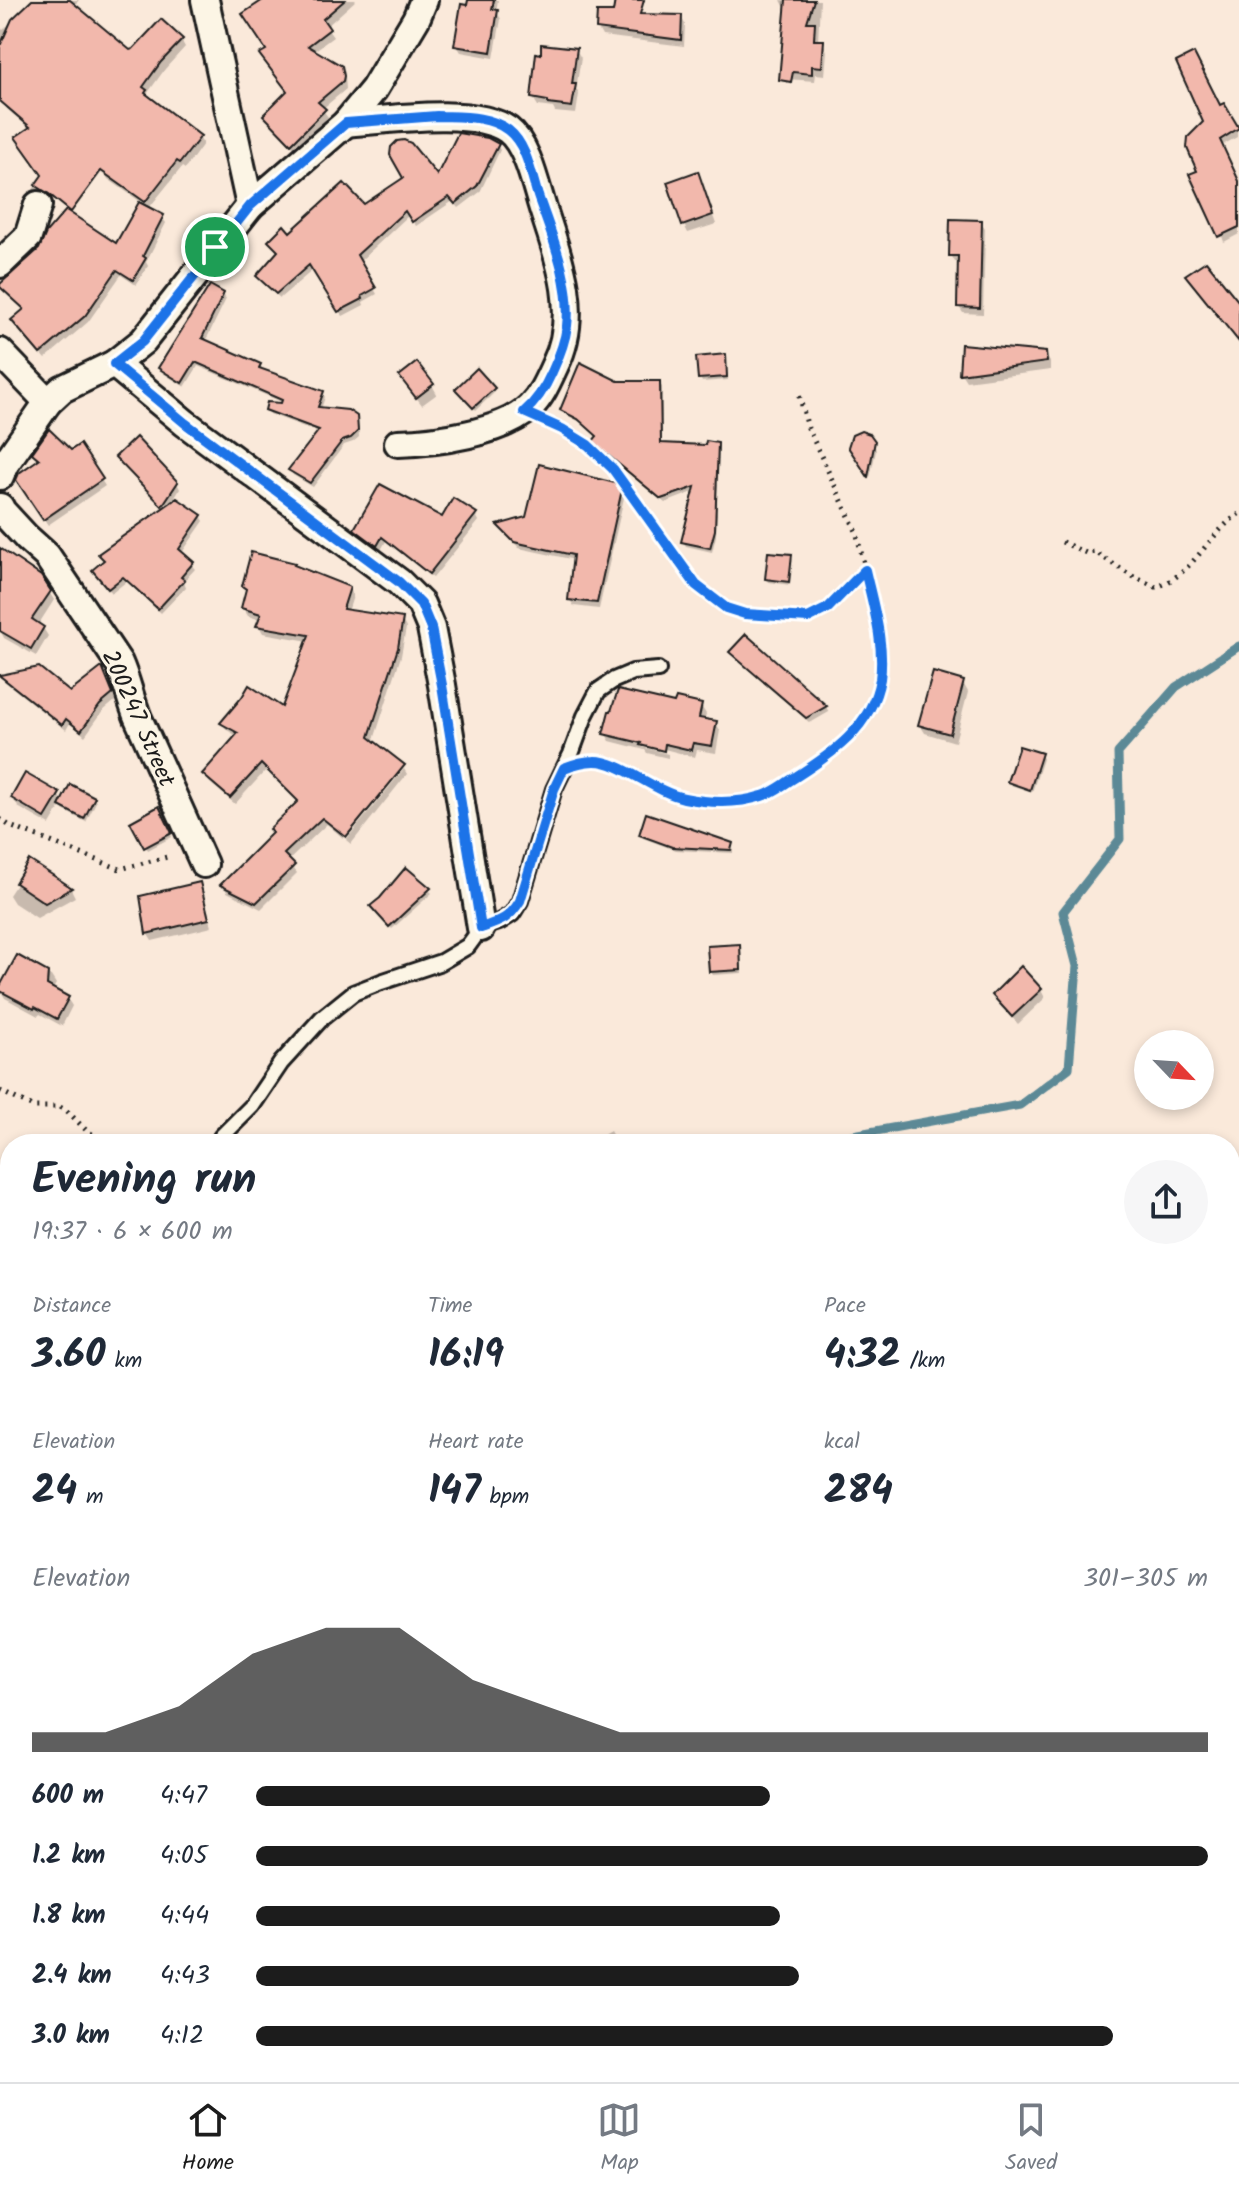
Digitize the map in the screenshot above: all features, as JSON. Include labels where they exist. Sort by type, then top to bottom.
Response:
[{"type":"street","points":[[205,0],[250,206]]},
{"type":"street","points":[[3,470],[48,402],[62,389],[114,364],[143,341],[250,206],[346,123],[374,89],[424,0]]},
{"type":"street","points":[[346,123],[437,116],[486,119],[509,130],[525,151],[565,288],[567,325],[562,351],[540,395],[524,412],[508,421],[460,436],[398,443]]},
{"type":"street","points":[[0,264],[28,237],[38,205]]},
{"type":"street","points":[[0,352],[48,402]]},
{"type":"street","points":[[114,364],[185,423],[399,582],[421,604],[431,628],[442,685],[481,928]]},
{"type":"street","name":"200247 Street","points":[[0,507],[47,556],[119,663],[138,718],[200,856]]},
{"type":"lane","points":[[224,1134],[252,1106],[281,1063],[322,1018],[353,993],[441,962],[468,946],[481,928],[512,914],[520,901],[554,789],[598,691],[633,672],[658,670]]},
{"type":"path","points":[[564,768],[597,760],[682,798],[732,802],[765,795],[813,766],[849,739],[868,713],[880,680],[880,648],[865,570],[856,531],[808,428],[798,391]]},
{"type":"path","points":[[524,412],[588,445],[613,469],[696,585],[726,608],[745,614],[808,618],[828,608],[865,570]]},
{"type":"path","points":[[1062,542],[1086,553],[1095,552],[1130,575],[1156,587],[1182,572],[1228,521],[1239,514]]},
{"type":"path","points":[[0,819],[10,826],[120,869],[200,856]]},
{"type":"path","points":[[0,1091],[33,1107],[60,1107],[92,1134]]},
{"type":"building","points":[[32,0],[70,0],[130,50],[161,19],[183,39],[143,87],[147,90],[145,93],[201,136],[145,202],[101,171],[71,212],[35,185],[42,175],[15,137],[30,127],[0,101],[0,46],[12,19]]},
{"type":"building","points":[[263,0],[345,0],[323,19],[330,29],[308,46],[342,66],[343,81],[318,102],[326,109],[291,144],[263,115],[287,91],[259,54],[266,50],[242,14]]},
{"type":"building","points":[[468,0],[494,0],[492,9],[498,10],[491,52],[454,46],[461,4],[467,5]]},
{"type":"building","points":[[615,0],[644,0],[640,14],[682,15],[681,40],[596,29],[597,12],[613,12]]},
{"type":"building","points":[[786,0],[814,0],[807,22],[815,22],[814,40],[824,40],[822,67],[812,66],[812,74],[793,72],[791,82],[779,80]]},
{"type":"building","points":[[541,44],[577,48],[572,107],[531,98],[536,53],[541,54]]},
{"type":"building","points":[[1194,53],[1220,105],[1224,103],[1239,128],[1220,140],[1239,181],[1239,227],[1218,237],[1189,174],[1197,171],[1187,148],[1188,137],[1203,122],[1176,62]]},
{"type":"building","points":[[458,133],[488,138],[499,144],[477,186],[455,204],[449,197],[412,222],[405,211],[357,255],[376,288],[362,296],[363,299],[338,312],[309,265],[276,294],[256,276],[278,251],[268,241],[284,225],[290,232],[344,183],[364,204],[403,178],[390,155],[391,147],[397,141],[411,143],[437,175]]},
{"type":"building","points":[[698,171],[713,215],[682,226],[667,182]]},
{"type":"building","points":[[139,202],[164,215],[133,280],[117,270],[85,316],[40,354],[11,320],[24,309],[0,284],[39,249],[46,233],[66,210],[116,243]]},
{"type":"building","points":[[950,219],[982,220],[980,308],[957,307],[958,256],[949,256]]},
{"type":"building","points":[[1206,261],[1239,302],[1239,342],[1185,275]]},
{"type":"building","points":[[210,285],[224,293],[202,338],[261,364],[259,368],[324,391],[318,407],[348,410],[357,416],[358,431],[342,441],[310,483],[288,470],[319,430],[265,410],[267,402],[281,403],[282,400],[195,362],[182,383],[158,368]]},
{"type":"building","points":[[961,344],[1046,352],[1047,362],[959,374]]},
{"type":"building","points":[[726,354],[727,377],[698,379],[696,357]]},
{"type":"building","points":[[417,362],[434,384],[416,398],[399,376]]},
{"type":"building","points":[[580,362],[618,381],[660,381],[661,443],[718,443],[715,530],[710,548],[681,542],[695,487],[661,499],[592,442],[597,436],[578,419],[560,410]]},
{"type":"building","points":[[477,368],[495,388],[473,408],[455,389]]},
{"type":"building","points":[[49,429],[71,450],[80,444],[103,479],[43,520],[16,480],[19,473],[39,459],[32,453]]},
{"type":"building","points":[[861,431],[870,434],[875,441],[868,477],[848,447],[852,435]]},
{"type":"building","points":[[136,437],[178,482],[162,506],[115,457]]},
{"type":"building","points":[[539,464],[623,485],[597,603],[568,600],[573,555],[514,542],[497,525],[526,517]]},
{"type":"building","points":[[380,484],[442,517],[453,498],[477,513],[429,574],[382,537],[377,546],[354,529]]},
{"type":"building","points":[[177,498],[202,515],[179,549],[194,562],[181,577],[185,580],[158,609],[123,577],[108,589],[92,570],[104,560],[98,554]]},
{"type":"building","points":[[0,548],[41,576],[51,591],[32,619],[44,627],[31,649],[0,631]]},
{"type":"building","points":[[251,552],[295,563],[350,587],[343,609],[403,618],[398,648],[369,737],[405,765],[346,837],[322,818],[284,854],[295,865],[256,903],[220,885],[272,833],[269,829],[298,801],[261,764],[230,798],[202,774],[238,733],[220,723],[249,685],[282,707],[309,635],[256,626],[261,614],[241,608],[246,589],[242,586]]},
{"type":"building","points":[[768,552],[792,554],[789,582],[765,579]]},
{"type":"building","points":[[746,634],[827,706],[806,718],[729,652]]},
{"type":"building","points":[[39,667],[70,692],[102,667],[113,694],[100,705],[81,731],[66,719],[62,725],[0,676]]},
{"type":"building","points":[[933,672],[964,681],[950,734],[918,725]]},
{"type":"building","points":[[618,690],[674,703],[676,698],[702,704],[699,718],[717,721],[712,746],[693,743],[691,750],[665,744],[664,751],[603,734]]},
{"type":"building","points":[[1019,746],[1042,753],[1030,790],[1007,782]]},
{"type":"building","points":[[25,773],[60,793],[45,818],[11,798]]},
{"type":"building","points":[[70,784],[95,797],[84,819],[59,806]]},
{"type":"building","points":[[159,806],[172,833],[144,848],[130,822]]},
{"type":"building","points":[[646,813],[733,843],[731,850],[672,847],[639,835]]},
{"type":"building","points":[[29,860],[72,888],[45,903],[15,883]]},
{"type":"building","points":[[406,867],[431,888],[389,927],[370,906]]},
{"type":"building","points":[[200,882],[209,919],[146,934],[140,896]]},
{"type":"building","points":[[740,944],[741,970],[709,972],[707,946]]},
{"type":"building","points":[[17,955],[48,972],[47,985],[69,997],[57,1019],[0,991]]},
{"type":"building","points":[[1021,966],[1042,989],[1012,1017],[992,995]]},
{"type":"waterway","points":[[859,1134],[1020,1105],[1069,1068],[1077,966],[1063,912],[1120,839],[1118,753],[1176,687],[1239,646]]},
{"type":"route","points":[[437,116],[486,119],[509,130],[525,151],[554,245],[565,288],[567,325],[562,351],[548,382],[524,412],[588,445],[613,469],[696,585],[726,608],[745,614],[808,618],[828,608],[865,570],[880,648],[880,680],[868,713],[849,739],[813,766],[765,795],[732,802],[682,798],[597,760],[564,768],[554,789],[520,901],[512,914],[481,928],[442,685],[431,628],[421,604],[399,582],[185,423],[114,364],[143,341],[215,247],[250,206],[346,123],[437,116]]}]
